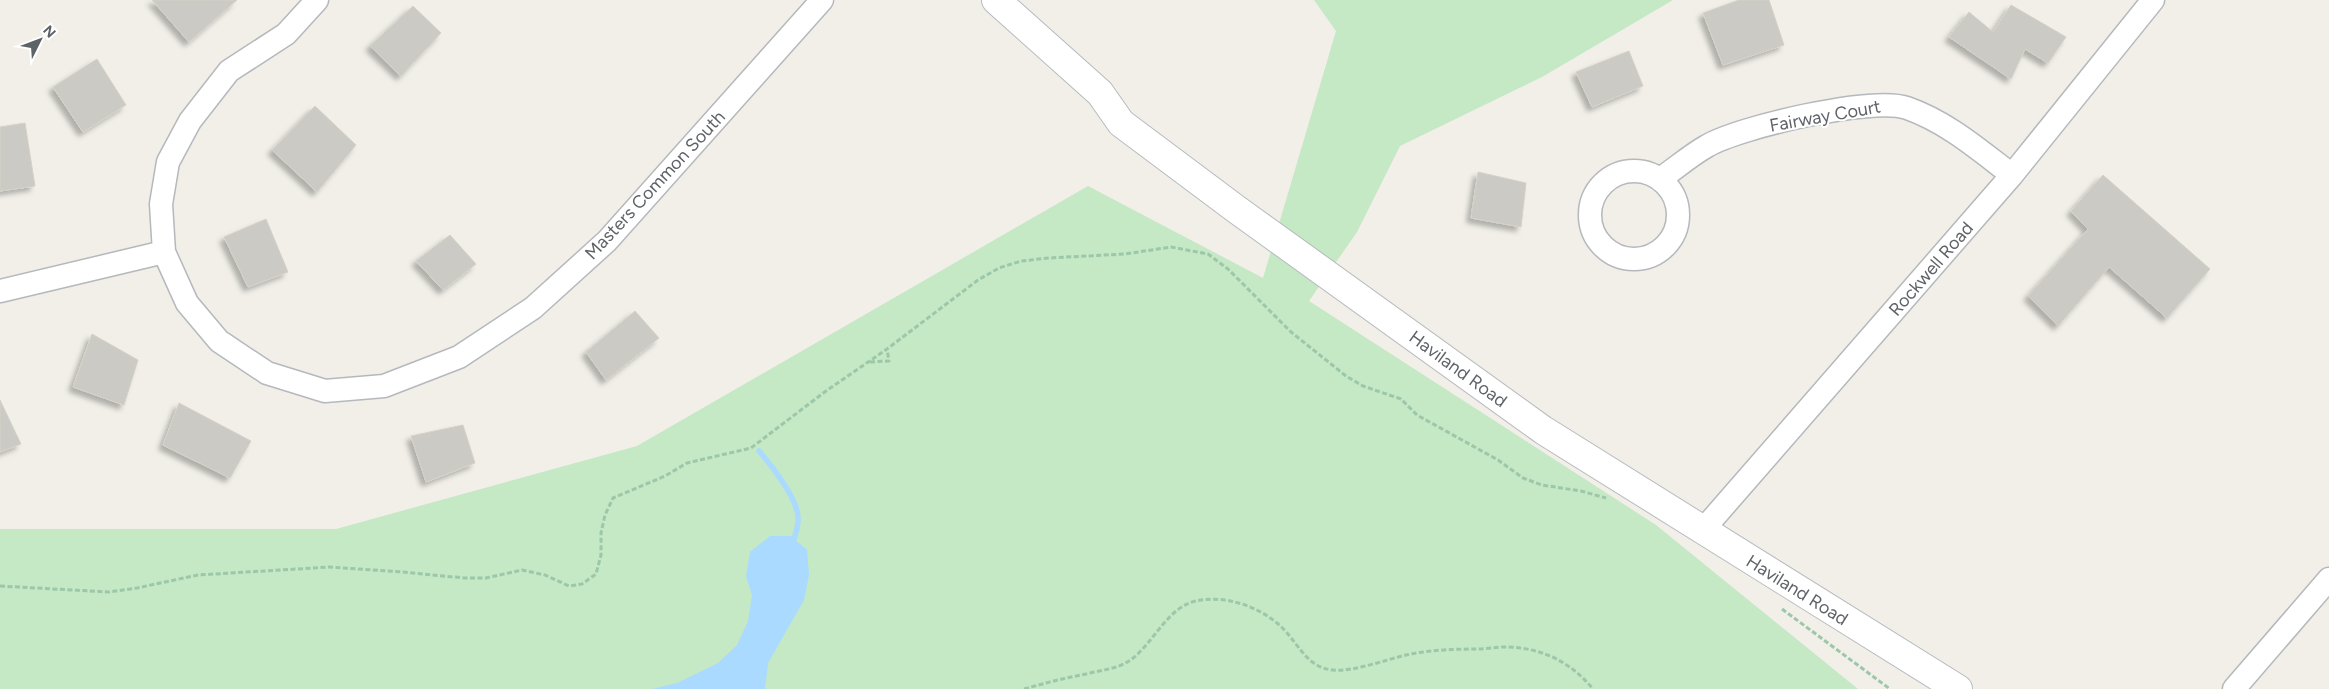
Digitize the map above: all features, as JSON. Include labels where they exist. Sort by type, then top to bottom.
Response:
[{"type":"street","name":"Masters Common South","points":[[317,0],[286,34],[229,71],[190,121],[168,162],[161,204],[164,252],[187,303],[219,341],[267,373],[325,391],[384,386],[459,357],[533,308],[607,241],[822,0]]},
{"type":"street","name":"Haviland Road","points":[[996,0],[1100,93],[1121,123],[1228,204],[1543,430],[1702,531],[1958,689]]},
{"type":"street","name":"Rockwell Road","points":[[1702,531],[2012,176],[2153,0]]},
{"type":"street","name":"Fairway Court","points":[[1660,179],[1708,145],[1777,121],[1879,104],[1906,107],[1946,126],[2012,176]]},
{"type":"street","points":[[0,291],[164,252]]},
{"type":"street","points":[[2234,689],[2329,579]]},
{"type":"path","points":[[0,586],[109,592],[198,575],[330,567],[464,578],[486,578],[522,570],[545,575],[569,586],[582,584],[596,574],[602,556],[601,533],[605,515],[613,498],[665,476],[687,463],[752,448],[826,391],[887,350],[971,285],[999,268],[1021,261],[1125,254],[1171,247],[1190,249],[1208,254],[1228,269],[1291,332],[1346,376],[1363,386],[1401,400],[1417,415],[1498,460],[1523,478],[1542,485],[1597,494],[1612,501]]},
{"type":"path","points":[[870,362],[889,361],[887,350]]},
{"type":"path","points":[[1024,689],[1110,669],[1128,662],[1139,653],[1182,607],[1195,601],[1232,600],[1256,609],[1278,623],[1307,658],[1320,668],[1334,671],[1407,655],[1456,649],[1504,647],[1547,654],[1566,663],[1584,678],[1593,689]]},
{"type":"path","points":[[1777,605],[1890,689]]},
{"type":"green space","points":[[1314,0],[1673,0],[1542,77],[1400,146],[1357,232],[1309,301],[1656,525],[1858,689],[0,689],[0,529],[336,529],[637,446],[1088,186],[1263,278],[1336,31]]},
{"type":"water","points":[[770,536],[791,536],[807,550],[809,575],[804,600],[768,663],[765,689],[652,689],[677,683],[718,663],[737,645],[748,621],[752,595],[746,576],[750,552]]},
{"type":"building","points":[[152,0],[237,0],[189,42]]},
{"type":"building","points":[[1739,0],[1769,0],[1784,45],[1723,65],[1703,13]]},
{"type":"building","points":[[2011,5],[2066,37],[2048,63],[2025,49],[2011,79],[1949,37],[1969,12],[1993,32]]},
{"type":"building","points":[[413,6],[441,33],[401,76],[370,46]]},
{"type":"building","points":[[1629,51],[1643,86],[1592,107],[1576,72]]},
{"type":"building","points":[[97,59],[126,105],[83,132],[53,87]]},
{"type":"building","points":[[315,106],[356,145],[317,192],[272,150]]},
{"type":"building","points":[[25,123],[35,186],[0,191],[0,127]]},
{"type":"building","points":[[1478,172],[1526,183],[1521,227],[1471,218]]},
{"type":"building","points":[[2103,175],[2210,269],[2167,318],[2109,267],[2058,326],[2028,296],[2088,229],[2071,211]]},
{"type":"building","points":[[266,219],[288,272],[248,287],[224,237]]},
{"type":"building","points":[[450,235],[476,264],[443,290],[416,261]]},
{"type":"building","points":[[635,311],[659,338],[606,380],[586,352]]},
{"type":"building","points":[[92,334],[138,360],[124,405],[73,387]]},
{"type":"building","points":[[0,400],[21,444],[0,452]]},
{"type":"building","points":[[179,403],[251,441],[230,478],[163,445]]},
{"type":"building","points":[[463,425],[475,463],[426,482],[411,436]]},
{"type":"waterway","points":[[759,451],[783,483],[794,502],[798,519],[794,539]]}]
